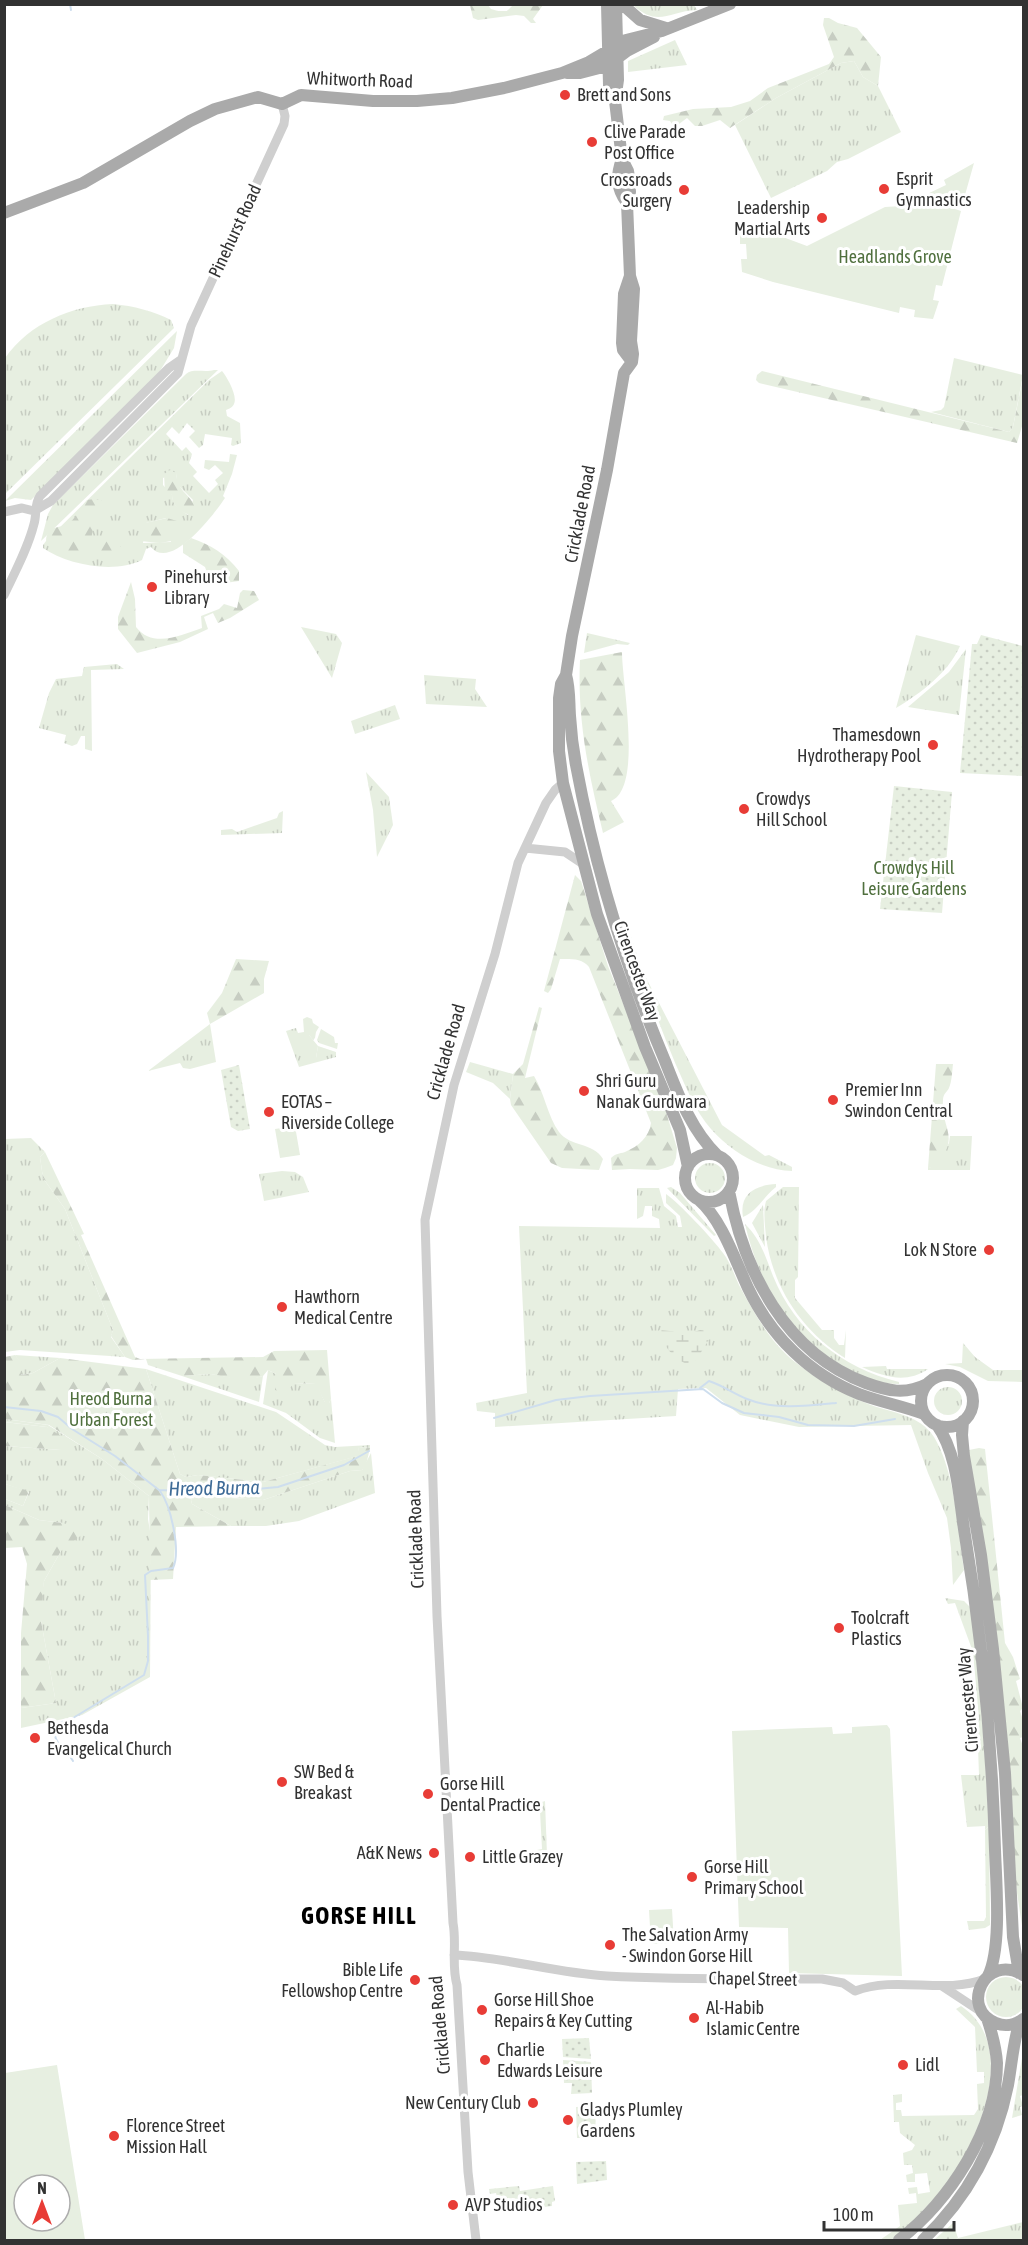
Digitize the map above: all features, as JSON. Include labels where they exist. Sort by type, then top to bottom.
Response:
[{"type":"main road","name":"Cricklade Road","points":[[607,4],[612,47]]},
{"type":"main road","name":"Cricklade Road","points":[[563,783],[559,751],[558,710],[561,684],[566,675],[625,371],[632,362],[623,350],[622,343],[624,294],[630,276],[627,202],[619,192],[617,173],[622,159],[614,98],[618,80],[612,63],[616,4]]},
{"type":"main road","points":[[622,4],[640,20],[665,30]]},
{"type":"main road","points":[[612,63],[627,51],[665,30],[730,4]]},
{"type":"main road","name":"Whitworth Road","points":[[4,213],[83,183],[215,109],[258,97],[282,104],[301,95],[387,101],[437,100],[487,92],[562,73],[589,62],[626,40],[665,30]]},
{"type":"main road","name":"Whitworth Road","points":[[562,73],[580,73],[612,63]]},
{"type":"main road","points":[[580,73],[593,78],[614,98]]},
{"type":"main road","name":"Cricklade Road","points":[[566,675],[569,685],[574,751],[585,805]]},
{"type":"main road","name":"Cirencester Way","points":[[563,783],[597,914],[645,1047],[680,1130],[688,1167]]},
{"type":"main road","name":"Cirencester Way","points":[[585,805],[611,910],[645,1014],[691,1120],[708,1147],[717,1155]]},
{"type":"main road","points":[[699,1200],[712,1202],[719,1200],[729,1191],[733,1181],[727,1162],[717,1155],[697,1157],[688,1167],[685,1176],[687,1188],[714,1218],[760,1310],[792,1351],[816,1371],[843,1387],[924,1414],[936,1425],[950,1427],[963,1421],[970,1412],[972,1395],[967,1384],[959,1378],[950,1375],[937,1377],[927,1384],[903,1392],[878,1388],[837,1370],[800,1341],[779,1318],[760,1284],[739,1231],[729,1191]]},
{"type":"main road","points":[[924,1414],[921,1399],[927,1384]]},
{"type":"main road","name":"Cirencester Way","points":[[963,1421],[964,1456],[981,1555],[993,1649],[1005,1773],[1014,1954],[1021,1974]]},
{"type":"main road","name":"Cirencester Way","points":[[936,1425],[946,1443],[957,1488],[973,1583],[986,1688],[993,1783],[996,1882],[995,1946],[992,1966],[981,1984],[978,1997],[985,2016]]},
{"type":"main road","points":[[987,1977],[1005,1969],[1021,1974]]},
{"type":"main road","points":[[985,2016],[996,2023],[1006,2025],[1022,2020]]},
{"type":"main road","points":[[899,2241],[926,2217],[950,2187],[964,2166],[981,2131],[991,2102],[996,2071],[995,2048],[985,2016]]},
{"type":"main road","points":[[923,2241],[959,2200],[985,2156],[1004,2101],[1013,2045],[1022,2020]]},
{"type":"street","name":"Pinehurst Road","points":[[34,511],[51,501],[172,382],[180,370],[191,326],[283,127],[285,116],[282,104]]},
{"type":"street","points":[[4,595],[28,542],[35,521],[34,511],[40,496],[169,368],[182,359]]},
{"type":"street","points":[[118,420],[126,427]]},
{"type":"street","points":[[93,444],[101,452]]},
{"type":"street","points":[[4,512],[22,508],[34,511]]},
{"type":"street","name":"Cricklade Road","points":[[476,2241],[468,2172],[457,1989],[453,1971],[455,1934],[436,1604],[425,1220],[454,1085],[488,975],[517,866],[551,796],[563,783]]},
{"type":"street","points":[[525,848],[565,852],[583,864]]},
{"type":"street","name":"Chapel Street","points":[[454,1955],[477,1956],[555,1971],[607,1976],[822,1979],[843,1983],[855,1991],[889,1983],[942,1986],[974,1983],[987,1977]]},
{"type":"street","points":[[942,1986],[985,2016]]},
{"type":"green space","points":[[470,5],[488,5],[491,9],[507,11],[513,5],[543,5],[533,19],[536,23],[531,23],[524,16],[516,15],[478,20],[473,18]]},
{"type":"green space","points":[[633,5],[694,5],[697,10],[657,17],[642,12]]},
{"type":"green space","points":[[824,18],[857,28],[881,57],[878,86],[863,77],[854,61],[841,63],[776,98],[730,128],[720,120],[695,126],[687,118],[679,124],[678,128],[674,127],[670,121],[663,120],[664,116],[693,109],[731,107],[750,101],[768,88],[829,64],[834,57],[823,25]]},
{"type":"green space","points":[[675,40],[687,65],[628,72],[628,61]]},
{"type":"green space","points":[[854,61],[863,77],[878,86],[901,132],[848,159],[837,162],[827,171],[771,198],[735,125],[776,98],[841,63]]},
{"type":"green space","name":"Headlands Grove","points":[[974,163],[965,195],[959,194],[955,209],[961,211],[942,286],[936,285],[933,300],[939,301],[933,319],[914,317],[915,310],[900,307],[899,313],[773,282],[742,272],[741,259],[747,259],[746,244],[740,244],[740,227],[760,224],[764,230],[807,246],[885,207],[902,206],[946,185],[944,180]]},
{"type":"green space","points":[[113,304],[157,314],[171,320],[174,328],[5,494],[5,358],[27,335],[53,319],[82,308]]},
{"type":"green space","points":[[177,331],[174,348],[152,384],[31,500],[15,498],[5,501]]},
{"type":"green space","points":[[954,358],[1023,375],[1013,427],[1009,432],[931,412],[944,407]]},
{"type":"green space","points":[[218,370],[41,541],[48,514],[53,505],[186,374],[192,371]]},
{"type":"green space","points":[[222,371],[229,382],[235,401],[233,406],[226,410],[227,416],[240,423],[241,443],[233,446],[231,445],[232,438],[205,434],[203,445],[199,448],[189,437],[195,431],[187,423],[179,434],[172,427],[166,434],[182,451],[186,447],[192,454],[189,463],[197,472],[193,476],[209,493],[218,484],[215,480],[223,473],[215,465],[209,470],[204,468],[205,460],[229,462],[230,454],[237,455],[223,496],[225,498],[192,538],[170,552],[160,553],[151,547],[146,549],[142,560],[131,564],[105,567],[78,563],[43,548],[46,541],[209,380]],"holes":[[[176,473],[177,484],[193,500],[188,515],[177,506],[172,495],[163,485],[163,478]],[[166,518],[171,542],[143,543],[146,523]]]},
{"type":"green space","points":[[762,371],[1009,432],[1013,427],[1023,377],[1023,423],[1017,443],[759,383],[756,380],[757,375]]},
{"type":"green space","points":[[170,470],[176,473],[182,490],[192,501],[196,512],[194,515],[178,509],[172,495],[165,493],[164,474]]},
{"type":"green space","points":[[87,500],[103,501],[105,512],[94,528],[92,539],[100,542],[111,537],[115,538],[121,547],[121,556],[110,557],[86,553],[72,556],[55,552],[46,540],[48,532],[69,523]]},
{"type":"green space","points":[[167,518],[177,521],[180,525],[177,540],[160,543],[140,541],[139,534],[145,523]]},
{"type":"green space","points":[[191,538],[212,547],[229,560],[239,571],[239,581],[225,583],[210,581],[205,567],[183,553],[183,544]]},
{"type":"green space","points":[[131,582],[135,599],[136,627],[143,634],[159,639],[176,637],[202,628],[201,616],[219,609],[224,604],[237,608],[240,593],[243,590],[254,591],[259,600],[218,623],[213,613],[204,617],[208,629],[180,642],[137,653],[118,629],[118,617]]},
{"type":"green space","points":[[301,627],[336,634],[342,643],[332,678]]},
{"type":"green space","points":[[587,633],[630,643],[584,653]]},
{"type":"green space","points":[[916,635],[960,646],[955,656],[933,682],[896,708]]},
{"type":"green space","points":[[981,635],[1023,646],[1023,776],[960,773],[972,644],[977,644]]},
{"type":"green space","points":[[966,649],[959,715],[908,707],[949,672]]},
{"type":"green space","points":[[622,652],[629,756],[621,792],[611,801],[624,822],[603,833],[582,726],[580,660]]},
{"type":"green space","points":[[117,664],[124,669],[91,670],[92,751],[85,749],[85,736],[81,736],[77,744],[72,746],[64,743],[66,735],[39,728],[49,693],[56,679],[82,676],[84,667]]},
{"type":"green space","points":[[424,675],[476,679],[475,689],[487,707],[426,704]]},
{"type":"green space","points":[[395,705],[400,719],[355,734],[351,721]]},
{"type":"green space","points":[[366,772],[389,797],[393,825],[377,857],[373,810]]},
{"type":"green space","name":"Crowdys Hill Leisure Gardens","points":[[894,786],[952,792],[942,913],[880,909]]},
{"type":"green space","points":[[283,811],[282,833],[221,835],[221,830],[232,829],[237,832],[277,818]]},
{"type":"green space","points":[[575,875],[581,881],[608,966],[664,1105],[677,1148],[673,1165],[665,1168],[612,1170],[611,1158],[639,1144],[646,1137],[651,1123],[589,967],[580,961],[560,959],[551,989],[548,993],[544,991]]},
{"type":"green space","points":[[630,934],[642,970],[722,1125],[765,1156],[769,1155],[792,1167],[792,1171],[758,1163],[738,1152],[711,1129],[700,1114],[687,1090],[663,1033],[645,984]]},
{"type":"green space","points":[[236,959],[269,961],[264,979],[264,993],[210,1024],[207,1013],[222,993]]},
{"type":"green space","points":[[539,1007],[542,1008],[525,1078],[534,1076],[559,1132],[569,1140],[599,1154],[603,1159],[599,1170],[562,1168],[551,1163],[511,1105],[513,1074],[523,1064]]},
{"type":"green space","points":[[307,1017],[319,1027],[313,1040],[309,1035],[316,1058],[318,1046],[336,1052],[336,1057],[299,1067],[286,1031],[296,1028],[298,1033],[304,1032],[303,1019]]},
{"type":"green space","points":[[210,1024],[216,1062],[190,1069],[183,1068],[180,1063],[148,1071]]},
{"type":"green space","points":[[321,1029],[334,1037],[335,1043],[338,1043],[337,1049],[319,1043],[317,1040]]},
{"type":"green space","points":[[309,1035],[318,1046],[316,1058],[302,1057],[296,1039]]},
{"type":"green space","points":[[470,1062],[513,1074],[510,1099],[493,1083],[466,1072]]},
{"type":"green space","points":[[936,1064],[953,1064],[950,1085],[943,1100],[949,1139],[936,1167],[928,1168]]},
{"type":"green space","points":[[239,1065],[250,1129],[238,1131],[231,1127],[221,1070]]},
{"type":"green space","points":[[295,1126],[300,1155],[280,1158],[275,1129]]},
{"type":"green space","points":[[950,1136],[972,1136],[970,1170],[928,1170],[935,1166],[949,1143]]},
{"type":"green space","points":[[31,1138],[45,1152],[40,1157],[43,1178],[65,1209],[113,1330],[111,1337],[125,1357],[20,1350],[5,1352],[5,1139]]},
{"type":"green space","points":[[45,1152],[84,1234],[81,1235],[135,1357],[140,1359],[263,1357],[274,1351],[327,1350],[331,1399],[329,1403],[325,1403],[316,1384],[294,1383],[284,1395],[275,1390],[276,1374],[268,1370],[263,1376],[245,1381],[211,1374],[182,1376],[148,1365],[146,1359],[133,1360],[125,1357],[111,1336],[113,1330],[65,1209],[43,1178],[40,1157]]},
{"type":"green space","points":[[710,1163],[721,1167],[725,1178],[721,1189],[710,1193],[699,1189],[695,1178],[699,1167]]},
{"type":"green space","points":[[295,1172],[303,1177],[309,1192],[264,1201],[259,1174]]},
{"type":"green space","points":[[776,1184],[776,1187],[756,1208],[743,1217],[742,1209],[750,1192],[761,1186]]},
{"type":"green space","points":[[671,1187],[680,1193],[716,1235],[714,1236],[667,1188]]},
{"type":"green space","points":[[783,1187],[799,1187],[798,1277],[795,1280],[795,1298],[822,1330],[834,1330],[834,1338],[839,1345],[844,1345],[846,1330],[845,1358],[816,1335],[803,1321],[792,1307],[775,1274],[764,1219],[766,1201]]},
{"type":"green space","points":[[637,1188],[659,1188],[664,1206],[676,1216],[678,1227],[682,1227],[680,1216],[666,1203],[666,1194],[704,1231],[730,1264],[739,1285],[763,1326],[795,1362],[841,1392],[914,1419],[934,1437],[947,1467],[951,1484],[964,1570],[953,1585],[947,1518],[911,1425],[799,1427],[740,1415],[706,1388],[678,1389],[676,1416],[495,1427],[495,1413],[477,1411],[476,1403],[527,1393],[519,1226],[660,1228],[659,1219],[652,1216],[652,1206],[645,1206],[643,1216],[637,1219]]},
{"type":"green space","points":[[763,1205],[765,1247],[752,1223]]},
{"type":"green space","points":[[745,1224],[759,1242],[782,1296],[808,1330],[840,1357],[878,1376],[899,1382],[899,1384],[874,1380],[850,1370],[812,1344],[795,1327],[769,1290],[751,1247]]},
{"type":"green space","points":[[659,1330],[691,1333],[700,1330],[708,1331],[711,1336],[695,1362],[688,1365],[669,1351]]},
{"type":"green space","points":[[963,1343],[975,1357],[993,1370],[1023,1370],[1023,1382],[988,1381],[960,1367],[945,1364],[962,1363]]},
{"type":"green space","points":[[15,1355],[60,1358],[33,1373],[20,1375],[20,1362]]},
{"type":"green space","name":"Hreod Burna Urban Forest","points":[[15,1355],[20,1361],[21,1375],[33,1373],[60,1358],[146,1369],[180,1474],[186,1477],[198,1475],[263,1482],[357,1456],[359,1447],[370,1448],[366,1465],[362,1470],[350,1471],[263,1500],[197,1496],[191,1500],[192,1504],[231,1526],[176,1527],[173,1579],[150,1580],[149,1496],[102,1459],[49,1425],[5,1419],[5,1357]]},
{"type":"green space","points":[[886,1366],[887,1369],[928,1369],[920,1374],[904,1378],[879,1374],[862,1367]]},
{"type":"green space","points":[[146,1369],[276,1412],[325,1445],[335,1447],[370,1445],[370,1448],[359,1447],[358,1456],[263,1482],[198,1475],[186,1477],[180,1474]]},
{"type":"green space","points":[[268,1370],[294,1383],[317,1384],[325,1403],[329,1403],[331,1399],[335,1443],[320,1438],[286,1413],[263,1404]]},
{"type":"green space","points":[[211,1374],[245,1380],[263,1376],[259,1402],[182,1376]]},
{"type":"green space","points":[[948,1387],[958,1391],[962,1401],[958,1411],[948,1415],[938,1411],[934,1401],[938,1391]]},
{"type":"green space","points":[[5,1419],[48,1425],[102,1459],[149,1496],[150,1677],[82,1715],[21,1728],[21,1708],[56,1703],[41,1621],[41,1601],[44,1581],[61,1551],[63,1523],[39,1520],[5,1505],[5,1499],[23,1506],[29,1492],[5,1484],[4,1446],[61,1450],[47,1427],[5,1422]]},
{"type":"green space","points":[[4,1422],[47,1427],[64,1438],[67,1447],[61,1450],[5,1446]]},
{"type":"green space","points":[[985,1449],[1005,1643],[1013,1657],[1020,1679],[1016,1681],[1023,1708],[1020,1711],[1024,1723],[1023,1737],[1020,1738],[1024,1749],[1023,1932],[969,1450]]},
{"type":"green space","points":[[371,1453],[375,1493],[299,1521],[266,1526],[231,1526],[192,1504],[191,1500],[197,1496],[263,1500],[350,1471],[362,1470]]},
{"type":"green space","points":[[5,1484],[29,1491],[23,1506],[5,1499]]},
{"type":"green space","points":[[5,1505],[39,1520],[63,1523],[88,1530],[61,1551],[44,1581],[41,1621],[56,1703],[21,1708],[21,1633],[27,1564],[22,1547],[5,1548]]},
{"type":"green space","points":[[945,1598],[964,1601],[971,1608],[982,1705],[989,1826],[985,1830],[985,1826],[967,1827],[961,1775],[979,1775],[977,1720],[979,1719],[973,1652],[955,1603],[948,1604]]},
{"type":"green space","points":[[887,1725],[890,1729],[902,1976],[789,1973],[788,1928],[739,1927],[732,1731],[832,1727],[833,1734],[852,1733],[852,1727]]},
{"type":"green space","points":[[545,1801],[547,1855],[539,1855],[537,1850],[542,1849],[540,1811],[535,1811],[539,1803]]},
{"type":"green space","points":[[989,1826],[990,1925],[969,1930],[967,1921],[984,1921],[986,1917],[985,1830]]},
{"type":"green space","points":[[672,1909],[674,1943],[651,1944],[649,1910]]},
{"type":"green space","points":[[1006,1977],[1020,1983],[1026,1997],[1020,2011],[1006,2017],[992,2011],[986,1997],[992,1983]]},
{"type":"green space","points":[[961,2006],[978,2022],[988,2042],[991,2065],[989,2089],[983,2113],[964,2158],[947,2185],[902,2233],[893,2240],[880,2240],[900,2226],[898,2205],[917,2203],[916,2193],[909,2194],[908,2188],[917,2187],[918,2194],[930,2192],[927,2173],[915,2174],[915,2182],[907,2182],[906,2175],[913,2173],[912,2165],[904,2165],[903,2153],[912,2150],[915,2145],[900,2133],[899,2122],[894,2122],[893,2095],[902,2094],[902,2102],[896,2103],[896,2110],[901,2110],[902,2116],[974,2115],[978,2109],[977,2084],[984,2083],[984,2072],[977,2072],[975,2027],[956,2009]]},
{"type":"green space","points":[[589,2038],[591,2059],[563,2057],[562,2039]]},
{"type":"green space","points":[[1023,2052],[1023,2095],[1020,2096],[1023,2106],[1020,2107],[1022,2115],[1012,2118]]},
{"type":"green space","points":[[563,2060],[591,2062],[592,2093],[571,2094],[572,2083],[564,2083]]},
{"type":"green space","points":[[57,2065],[85,2240],[5,2240],[5,2073]]},
{"type":"green space","points":[[595,2106],[596,2137],[577,2138],[576,2107]]},
{"type":"green space","points":[[606,2161],[607,2180],[577,2184],[576,2162]]},
{"type":"green space","points":[[519,2186],[520,2191],[553,2186],[555,2201],[552,2202],[552,2206],[513,2211],[512,2203],[508,2203],[508,2199],[504,2200],[504,2205],[502,2205],[500,2197],[497,2197],[496,2193],[490,2194],[489,2189]]},
{"type":"green space","points":[[1023,2222],[1023,2240],[955,2240],[958,2238]]},
{"type":"green space","points":[[953,2223],[958,2238],[934,2240]]},
{"type":"waterway","points":[[70,4],[71,10]]},
{"type":"waterway","name":"Hreod Burna","points":[[700,1388],[709,1381],[747,1399],[768,1405],[836,1403]]},
{"type":"waterway","name":"Hreod Burna","points":[[494,1418],[556,1400],[703,1389],[722,1403],[744,1413],[779,1417],[808,1425],[854,1426],[895,1419]]},
{"type":"waterway","name":"Hreod Burna","points":[[4,1407],[41,1411],[58,1417],[159,1490],[204,1492],[218,1489],[246,1490],[278,1487],[344,1465],[369,1451]]},
{"type":"waterway","points":[[73,1761],[56,1740],[57,1724],[73,1718],[144,1675],[148,1661],[145,1575],[151,1571],[173,1568],[176,1551],[174,1529],[168,1507],[160,1491]]},
{"type":"place","name":"Brett and Sons","points":[[565,95]]},
{"type":"place","name":"Clive Parade Post Office","points":[[592,142]]},
{"type":"place","name":"Esprit Gymnastics","points":[[884,189]]},
{"type":"place","name":"Crossroads Surgery","points":[[684,190]]},
{"type":"place","name":"Leadership Martial Arts","points":[[822,218]]},
{"type":"place","name":"Pinehurst Library","points":[[152,587]]},
{"type":"place","name":"Thamesdown Hydrotherapy Pool","points":[[933,745]]},
{"type":"place","name":"Crowdys Hill School","points":[[744,809]]},
{"type":"place","name":"Shri Guru Nanak Gurdwara","points":[[584,1091]]},
{"type":"place","name":"Premier Inn Swindon Central","points":[[833,1100]]},
{"type":"place","name":"EOTAS – Riverside College","points":[[269,1112]]},
{"type":"place","name":"Lok N Store","points":[[989,1250]]},
{"type":"place","name":"Hawthorn Medical Centre","points":[[282,1307]]},
{"type":"place","name":"Toolcraft Plastics","points":[[839,1628]]},
{"type":"place","name":"Bethesda Evangelical Church","points":[[35,1738]]},
{"type":"place","name":"SW Bed & Breakast","points":[[282,1782]]},
{"type":"place","name":"Gorse Hill Dental Practice","points":[[428,1794]]},
{"type":"place","name":"A&K News","points":[[434,1853]]},
{"type":"place","name":"Little Grazey","points":[[470,1857]]},
{"type":"place","name":"Gorse Hill Primary School","points":[[692,1877]]},
{"type":"place","name":"The Salvation Army - Swindon Gorse Hill","points":[[610,1945]]},
{"type":"place","name":"Bible Life Fellowshop Centre","points":[[415,1980]]},
{"type":"place","name":"Gorse Hill Shoe Repairs & Key Cutting","points":[[482,2010]]},
{"type":"place","name":"Al-Habib Islamic Centre","points":[[694,2018]]},
{"type":"place","name":"Charlie Edwards Leisure","points":[[485,2060]]},
{"type":"place","name":"Lidl","points":[[903,2065]]},
{"type":"place","name":"New Century Club","points":[[533,2103]]},
{"type":"place","name":"Gladys Plumley Gardens","points":[[568,2120]]},
{"type":"place","name":"Florence Street Mission Hall","points":[[114,2136]]},
{"type":"place","name":"AVP Studios","points":[[453,2205]]},
{"type":"district","name":"GORSE HILL","points":[[359,1916]]}]
